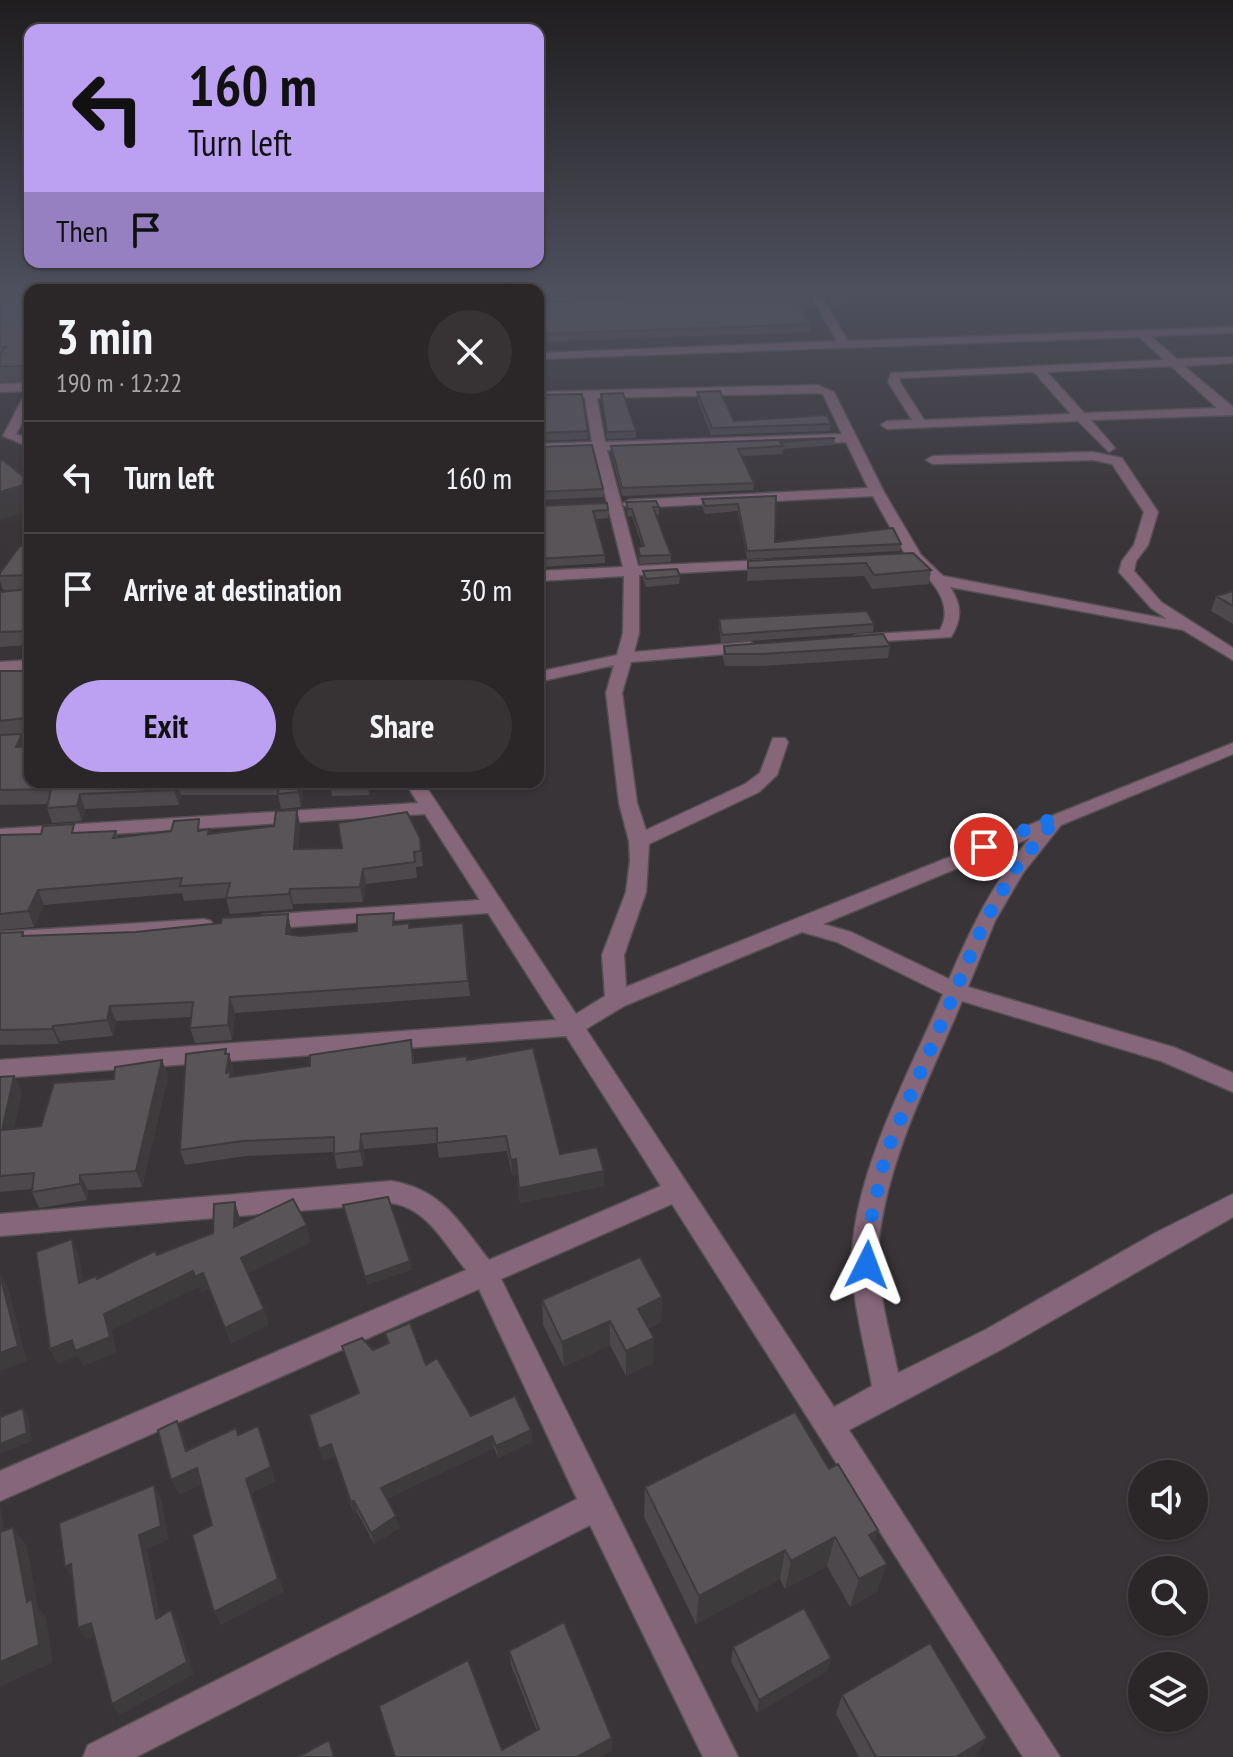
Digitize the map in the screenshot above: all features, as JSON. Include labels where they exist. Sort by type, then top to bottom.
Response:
[{"type":"street","points":[[895,375],[894,382],[921,424]]},
{"type":"street","points":[[1043,375],[1109,448]]},
{"type":"street","points":[[1189,375],[1230,411]]},
{"type":"street","points":[[0,388],[24,387]]},
{"type":"street","points":[[544,396],[817,389],[831,396],[877,492],[915,558],[939,580],[953,618],[945,634],[836,641]]},
{"type":"street","points":[[591,395],[601,446],[607,504],[632,572],[631,633],[614,693],[628,803],[639,841],[636,892],[613,955],[616,1000]]},
{"type":"street","points":[[24,405],[4,435],[24,441]]},
{"type":"street","points":[[887,425],[1230,411]]},
{"type":"street","points":[[544,448],[851,438]]},
{"type":"street","points":[[933,460],[1093,456],[1117,461],[1151,512],[1141,545],[1129,561],[1126,572],[1156,605],[1233,655]]},
{"type":"street","points":[[607,504],[877,492]]},
{"type":"street","points":[[869,560],[915,558]]},
{"type":"street","points":[[544,576],[794,563]]},
{"type":"street","points":[[939,580],[1190,628]]},
{"type":"street","points":[[544,676],[624,658],[770,646]]},
{"type":"street","points":[[0,667],[24,665]]},
{"type":"street","points":[[0,743],[24,741]]},
{"type":"street","points":[[639,841],[752,788],[768,775],[779,742]]},
{"type":"street","points":[[0,1069],[572,1027],[616,1000],[1057,817],[1233,748]]},
{"type":"street","points":[[418,788],[1043,1757]]},
{"type":"street","points":[[0,835],[430,808]]},
{"type":"street","points":[[887,1390],[868,1288],[866,1241],[886,1153],[985,921],[1015,869],[1057,817]]},
{"type":"street","points":[[0,939],[493,906]]},
{"type":"street","points":[[798,924],[844,937],[955,991],[1168,1054],[1233,1083]]},
{"type":"street","points":[[0,1486],[677,1190]]},
{"type":"street","points":[[0,1225],[391,1192],[411,1195],[429,1205],[485,1274],[721,1757]]},
{"type":"street","points":[[830,1425],[887,1390],[961,1357],[1061,1297],[1233,1205]]},
{"type":"street","points":[[100,1757],[596,1506]]},
{"type":"building","points":[[720,391],[734,421],[827,415],[831,424],[712,428],[697,392]]},
{"type":"building","points":[[623,393],[636,431],[607,432],[601,394]]},
{"type":"building","points":[[582,394],[588,431],[544,433],[544,395]]},
{"type":"building","points":[[835,438],[738,449],[754,483],[622,488],[611,446]]},
{"type":"building","points":[[592,445],[603,489],[544,492],[544,447]]},
{"type":"building","points":[[3,460],[24,477],[24,485],[0,492],[0,461]]},
{"type":"building","points":[[776,496],[775,542],[893,528],[901,544],[747,551],[738,504],[705,506],[702,499]]},
{"type":"building","points":[[656,501],[659,507],[653,507],[671,555],[640,556],[638,547],[644,546],[632,509],[628,509],[626,502]]},
{"type":"building","points":[[607,503],[608,510],[593,511],[605,555],[544,559],[544,506]]},
{"type":"building","points":[[20,546],[24,546],[24,575],[0,576],[0,573]]},
{"type":"building","points":[[913,553],[931,570],[874,575],[866,563],[748,568],[748,561]]},
{"type":"building","points":[[677,569],[680,576],[646,579],[643,571]]},
{"type":"building","points":[[24,589],[24,631],[0,632],[0,592]]},
{"type":"building","points":[[1233,591],[1233,606],[1216,596]]},
{"type":"building","points":[[867,611],[874,624],[722,635],[719,619]]},
{"type":"building","points":[[883,634],[890,646],[725,654],[724,646]]},
{"type":"building","points":[[0,671],[24,671],[24,718],[0,721]]},
{"type":"building","points":[[22,734],[16,747],[24,746],[24,788],[174,790],[80,794],[77,806],[47,808],[51,789],[0,790],[0,735]]},
{"type":"building","points":[[278,788],[298,788],[298,792],[278,794]]},
{"type":"building","points":[[297,810],[294,849],[342,848],[338,823],[407,812],[420,838],[421,851],[414,852],[415,862],[363,869],[360,887],[290,889],[289,894],[226,898],[230,883],[180,886],[182,878],[38,890],[28,911],[0,914],[0,835],[41,834],[43,826],[74,824],[72,833],[116,831],[113,838],[171,831],[174,821],[199,819],[198,831],[209,829],[208,834],[274,826],[276,811]]},
{"type":"building","points":[[394,913],[393,925],[409,923],[409,928],[463,923],[468,981],[230,997],[228,1025],[190,1028],[193,1002],[110,1006],[107,1020],[53,1026],[52,1029],[0,1030],[0,933],[23,932],[22,936],[136,932],[221,923],[222,918],[288,914],[286,934],[300,936],[357,931],[357,915]]},
{"type":"building","points":[[411,1040],[413,1063],[467,1056],[467,1060],[533,1048],[560,1154],[597,1147],[604,1171],[519,1188],[516,1159],[511,1160],[506,1136],[437,1143],[437,1128],[361,1134],[360,1151],[334,1154],[334,1137],[242,1141],[180,1150],[186,1054],[226,1049],[225,1054],[229,1054],[226,1073],[231,1072],[230,1077],[310,1066],[310,1055]]},
{"type":"building","points":[[162,1060],[136,1171],[80,1175],[80,1184],[32,1192],[34,1173],[0,1176],[0,1077],[14,1076],[2,1130],[41,1126],[54,1083],[114,1079],[115,1067]]},
{"type":"building","points":[[388,1197],[410,1261],[365,1277],[343,1205]]},
{"type":"building","points":[[293,1199],[307,1225],[241,1258],[264,1309],[225,1328],[203,1273],[195,1277],[193,1271],[104,1314],[110,1337],[75,1351],[72,1340],[50,1349],[36,1252],[72,1239],[79,1283],[96,1276],[97,1279],[155,1251],[157,1255],[213,1233],[214,1204],[235,1202],[234,1227]]},
{"type":"building","points":[[640,1257],[662,1297],[638,1309],[654,1338],[626,1351],[610,1321],[562,1342],[542,1300]]},
{"type":"building","points":[[0,1275],[18,1346],[0,1353]]},
{"type":"building","points":[[410,1323],[426,1365],[437,1358],[471,1416],[515,1396],[531,1430],[496,1446],[492,1436],[381,1488],[396,1516],[371,1533],[354,1501],[351,1502],[331,1444],[319,1449],[309,1415],[359,1393],[342,1346],[362,1338],[373,1350],[389,1343],[385,1333]]},
{"type":"building","points":[[23,1408],[27,1433],[0,1444],[0,1417]]},
{"type":"building","points":[[795,1412],[829,1469],[838,1464],[878,1530],[869,1535],[887,1564],[859,1579],[835,1537],[791,1561],[785,1550],[699,1596],[645,1487]]},
{"type":"building","points":[[177,1421],[186,1451],[236,1428],[238,1435],[258,1426],[271,1467],[246,1479],[278,1579],[214,1612],[192,1535],[212,1525],[197,1468],[171,1480],[158,1430]]},
{"type":"building","points":[[154,1485],[161,1526],[139,1535],[156,1619],[171,1610],[187,1662],[112,1704],[91,1623],[78,1628],[71,1564],[65,1567],[59,1523]]},
{"type":"building","points":[[13,1527],[27,1602],[32,1599],[39,1645],[0,1662],[0,1532]]},
{"type":"building","points":[[804,1608],[831,1658],[759,1700],[733,1647]]},
{"type":"building","points":[[564,1622],[612,1738],[577,1757],[395,1757],[379,1706],[468,1660],[502,1750],[539,1729],[509,1651]]},
{"type":"building","points":[[930,1643],[987,1738],[956,1757],[876,1757],[842,1695]]},
{"type":"building","points":[[329,1740],[334,1757],[298,1757]]},
{"type":"route","points":[[867,1265],[866,1241],[886,1153],[985,921],[1015,869],[1057,817],[984,847]]}]
